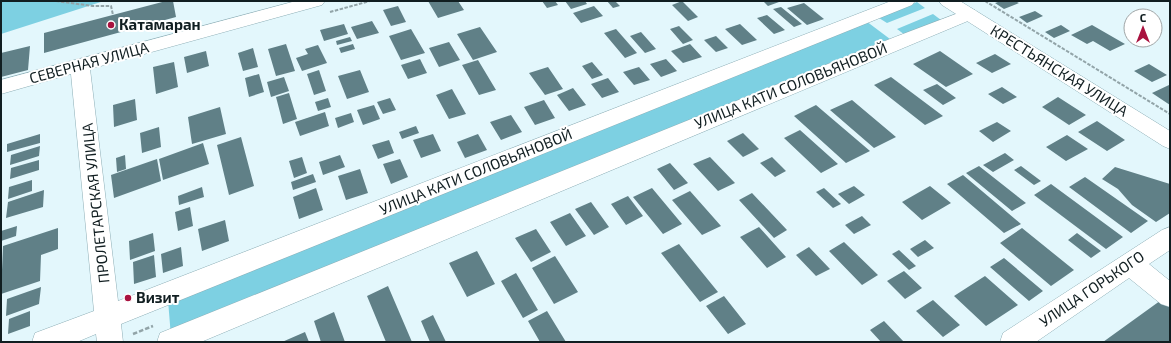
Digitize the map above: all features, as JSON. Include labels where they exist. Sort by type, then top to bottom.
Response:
[{"type":"street","name":"СЕВЕРНАЯ УЛИЦА","points":[[1,87],[316,1]]},
{"type":"street","name":"УЛИЦА КАТИ СОЛОВЬЯНОВОЙ","points":[[45,342],[109,330],[906,1]]},
{"type":"street","name":"КРЕСТЬЯНСКАЯ УЛИЦА","points":[[948,1],[975,5],[1170,125]]},
{"type":"street","name":"УЛИЦА КАТИ СОЛОВЬЯНОВОЙ","points":[[170,342],[901,41],[975,5]]},
{"type":"street","name":"КРЕСТЬЯНСКАЯ УЛИЦА","points":[[975,5],[1170,141]]},
{"type":"street","points":[[867,17],[901,41]]},
{"type":"street","name":"ПРОЛЕТАРСКАЯ УЛИЦА","points":[[80,65],[109,330]]},
{"type":"street","name":"УЛИЦА ГОРЬКОГО","points":[[1013,342],[1170,237]]},
{"type":"street","points":[[1130,264],[1170,296]]},
{"type":"path","points":[[56,1],[93,6],[111,6],[113,15]]},
{"type":"path","points":[[975,5],[1170,114]]},
{"type":"shaded area","points":[[1,1],[104,1],[1,34]]},
{"type":"shaded area","points":[[917,2],[925,8],[887,23],[879,18]]},
{"type":"shaded area","points":[[933,14],[941,20],[905,35],[897,29]]},
{"type":"shaded area","points":[[866,21],[890,39],[171,337],[168,300]]},
{"type":"building","name":"Катамаран","points":[[166,1],[173,1],[176,17],[44,53],[44,33]]},
{"type":"building","points":[[428,1],[458,1],[464,10],[438,18]]},
{"type":"building","points":[[542,1],[555,1],[558,5],[547,8]]},
{"type":"building","points":[[565,1],[585,1],[587,4],[571,9]]},
{"type":"building","points":[[607,1],[615,1],[620,6],[613,8]]},
{"type":"building","points":[[682,1],[698,17],[688,21],[672,5]]},
{"type":"building","points":[[763,1],[777,1],[779,2],[768,6]]},
{"type":"building","points":[[1001,1],[1015,1],[1019,3],[1004,9],[995,3]]},
{"type":"building","points":[[804,3],[824,19],[807,25],[787,8]]},
{"type":"building","points":[[398,6],[406,22],[391,26],[383,10]]},
{"type":"building","points":[[594,6],[603,16],[581,23],[573,13]]},
{"type":"building","points":[[781,7],[802,24],[794,27],[773,9]]},
{"type":"building","points":[[1035,11],[1043,16],[1027,23],[1019,17]]},
{"type":"building","points":[[767,15],[785,30],[774,34],[757,18]]},
{"type":"building","points":[[372,21],[379,33],[357,39],[351,27]]},
{"type":"building","points":[[344,24],[348,34],[324,41],[320,30]]},
{"type":"building","points":[[740,24],[757,40],[742,45],[725,29]]},
{"type":"building","points":[[1061,25],[1070,31],[1054,38],[1045,32]]},
{"type":"building","points":[[1092,25],[1123,43],[1123,45],[1110,51],[1093,41],[1087,44],[1071,35]]},
{"type":"building","points":[[679,26],[693,40],[683,44],[670,29]]},
{"type":"building","points":[[480,27],[497,52],[473,60],[457,34]]},
{"type":"building","points":[[411,29],[425,53],[401,60],[389,36]]},
{"type":"building","points":[[616,29],[637,53],[625,58],[604,33]]},
{"type":"building","points":[[641,32],[656,49],[645,53],[630,36]]},
{"type":"building","points":[[716,36],[728,48],[716,52],[704,40]]},
{"type":"building","points":[[350,37],[352,41],[337,45],[336,41]]},
{"type":"building","points":[[449,42],[460,60],[439,67],[429,48]]},
{"type":"building","points":[[286,44],[295,71],[276,76],[268,49]]},
{"type":"building","points":[[353,44],[355,49],[341,53],[339,48]]},
{"type":"building","points":[[690,44],[702,57],[683,63],[671,51]]},
{"type":"building","points":[[318,45],[327,63],[302,71],[296,58],[308,54],[305,49]]},
{"type":"building","points":[[30,46],[28,70],[1,77],[1,53]]},
{"type":"building","points":[[253,48],[258,67],[243,71],[238,53]]},
{"type":"building","points":[[206,51],[209,66],[187,73],[184,57]]},
{"type":"building","points":[[940,51],[973,74],[946,87],[913,64]]},
{"type":"building","points":[[995,54],[1011,64],[992,73],[976,63]]},
{"type":"building","points":[[420,59],[427,73],[408,79],[401,65]]},
{"type":"building","points":[[666,59],[677,71],[661,77],[650,64]]},
{"type":"building","points":[[478,60],[496,90],[479,95],[462,65]]},
{"type":"building","points":[[174,62],[178,87],[156,94],[153,67]]},
{"type":"building","points":[[592,62],[603,75],[592,79],[582,66]]},
{"type":"building","points":[[1149,64],[1167,75],[1152,82],[1134,71]]},
{"type":"building","points":[[548,67],[563,89],[545,95],[529,73]]},
{"type":"building","points":[[639,67],[650,80],[634,85],[623,72]]},
{"type":"building","points":[[319,70],[326,91],[314,95],[307,74]]},
{"type":"building","points":[[360,70],[369,92],[347,99],[338,76]]},
{"type":"building","points":[[259,74],[264,92],[249,97],[245,78]]},
{"type":"building","points":[[284,77],[289,91],[271,97],[267,82]]},
{"type":"building","points":[[891,77],[943,116],[925,125],[874,85]]},
{"type":"building","points":[[608,78],[619,92],[602,98],[591,84]]},
{"type":"building","points":[[937,84],[956,98],[943,105],[923,90]]},
{"type":"building","points":[[1170,85],[1170,105],[1152,93]]},
{"type":"building","points":[[1002,87],[1017,97],[1003,104],[988,94]]},
{"type":"building","points":[[573,88],[586,105],[569,111],[557,95]]},
{"type":"building","points":[[452,89],[466,114],[449,119],[436,95]]},
{"type":"building","points":[[289,93],[297,119],[283,124],[276,97]]},
{"type":"building","points":[[1058,97],[1086,115],[1069,125],[1042,107]]},
{"type":"building","points":[[328,98],[331,107],[318,111],[315,102]]},
{"type":"building","points":[[390,98],[396,110],[383,114],[377,102]]},
{"type":"building","points":[[135,99],[137,120],[114,127],[113,105]]},
{"type":"building","points":[[544,100],[555,118],[535,125],[524,107]]},
{"type":"building","points":[[852,100],[896,137],[874,148],[830,110]]},
{"type":"building","points":[[374,105],[380,119],[363,125],[357,110]]},
{"type":"building","points":[[816,105],[870,151],[846,163],[794,116]]},
{"type":"building","points":[[220,107],[226,134],[192,144],[188,117]]},
{"type":"building","points":[[325,112],[329,126],[300,136],[295,122]]},
{"type":"building","points":[[351,113],[354,122],[338,128],[335,118]]},
{"type":"building","points":[[511,115],[522,132],[501,140],[490,122]]},
{"type":"building","points":[[1097,121],[1125,140],[1107,151],[1078,132]]},
{"type":"building","points":[[997,122],[1011,131],[993,142],[979,131]]},
{"type":"building","points":[[416,126],[419,133],[402,139],[399,132]]},
{"type":"building","points":[[159,127],[161,147],[142,153],[140,133]]},
{"type":"building","points":[[800,130],[838,164],[821,173],[784,138]]},
{"type":"building","points":[[743,133],[759,149],[743,157],[727,141]]},
{"type":"building","points":[[40,134],[40,143],[7,152],[7,144]]},
{"type":"building","points":[[433,134],[441,151],[421,158],[413,140]]},
{"type":"building","points":[[478,134],[487,150],[465,158],[457,142]]},
{"type":"building","points":[[1067,135],[1088,149],[1066,161],[1046,147]]},
{"type":"building","points":[[241,137],[254,186],[229,195],[217,145]]},
{"type":"building","points":[[389,140],[394,153],[378,159],[372,145]]},
{"type":"building","points":[[203,143],[209,164],[163,180],[159,159]]},
{"type":"building","points":[[40,146],[39,156],[10,165],[11,155]]},
{"type":"building","points":[[1005,153],[1014,160],[993,172],[983,165]]},
{"type":"building","points":[[125,155],[126,169],[117,172],[116,158]]},
{"type":"building","points":[[340,155],[345,167],[323,175],[319,162]]},
{"type":"building","points":[[302,157],[307,173],[294,178],[289,161]]},
{"type":"building","points":[[710,157],[735,183],[718,191],[693,164]]},
{"type":"building","points":[[772,157],[786,171],[775,177],[760,163]]},
{"type":"building","points":[[157,159],[161,181],[114,198],[111,175]]},
{"type":"building","points":[[400,159],[408,177],[391,184],[383,164]]},
{"type":"building","points":[[39,160],[39,170],[10,179],[11,168]]},
{"type":"building","points":[[670,163],[688,183],[674,190],[657,169]]},
{"type":"building","points":[[979,166],[1026,203],[1012,211],[966,173]]},
{"type":"building","points":[[1021,166],[1041,181],[1034,185],[1014,170]]},
{"type":"building","points":[[1115,167],[1170,184],[1170,213],[1156,222],[1132,205],[1118,189],[1102,179]]},
{"type":"building","points":[[360,169],[368,193],[346,200],[338,176]]},
{"type":"building","points":[[313,174],[316,182],[293,190],[291,182]]},
{"type":"building","points":[[963,175],[1021,224],[1004,233],[947,184]]},
{"type":"building","points":[[1085,177],[1148,221],[1131,233],[1069,187]]},
{"type":"building","points":[[32,180],[32,191],[8,199],[9,187]]},
{"type":"building","points":[[1051,184],[1123,237],[1106,249],[1034,195]]},
{"type":"building","points":[[854,186],[865,195],[849,204],[838,194]]},
{"type":"building","points":[[930,186],[951,203],[922,220],[902,202]]},
{"type":"building","points":[[202,187],[204,197],[179,205],[178,196]]},
{"type":"building","points":[[316,188],[323,210],[299,219],[293,197]]},
{"type":"building","points":[[652,188],[682,224],[663,234],[633,197]]},
{"type":"building","points":[[824,188],[841,204],[833,208],[816,192]]},
{"type":"building","points":[[44,190],[43,207],[6,218],[8,202]]},
{"type":"building","points":[[690,191],[721,226],[702,235],[672,200]]},
{"type":"building","points":[[752,193],[787,230],[774,238],[739,200]]},
{"type":"building","points":[[628,196],[643,216],[626,225],[611,204]]},
{"type":"building","points":[[591,202],[609,227],[594,235],[575,209]]},
{"type":"building","points":[[190,207],[193,226],[178,231],[175,212]]},
{"type":"building","points":[[570,213],[586,236],[566,246],[550,222]]},
{"type":"building","points":[[862,216],[871,225],[854,234],[845,225]]},
{"type":"building","points":[[225,220],[229,241],[202,251],[198,229]]},
{"type":"building","points":[[17,226],[16,236],[1,241],[1,231]]},
{"type":"building","points":[[759,227],[786,257],[767,268],[740,237]]},
{"type":"building","points":[[58,228],[58,249],[41,255],[40,281],[1,294],[3,246]]},
{"type":"building","points":[[1022,228],[1074,270],[1051,286],[1000,243]]},
{"type":"building","points":[[536,229],[551,252],[531,262],[515,238]]},
{"type":"building","points":[[153,233],[155,251],[130,260],[129,241]]},
{"type":"building","points":[[1077,233],[1101,251],[1091,258],[1068,240]]},
{"type":"building","points":[[925,240],[934,248],[918,257],[910,249]]},
{"type":"building","points":[[844,242],[878,275],[862,285],[829,251]]},
{"type":"building","points":[[679,244],[718,292],[700,302],[661,253]]},
{"type":"building","points":[[181,247],[183,266],[163,273],[161,254]]},
{"type":"building","points":[[809,247],[830,269],[816,276],[796,255]]},
{"type":"building","points":[[899,250],[916,266],[909,270],[892,254]]},
{"type":"building","points":[[477,251],[495,284],[467,297],[449,263]]},
{"type":"building","points":[[154,255],[156,277],[134,284],[133,262]]},
{"type":"building","points":[[555,256],[578,292],[554,304],[532,268]]},
{"type":"building","points":[[1004,258],[1043,291],[1029,301],[990,267]]},
{"type":"building","points":[[904,271],[922,288],[905,299],[887,281]]},
{"type":"building","points":[[516,273],[538,310],[523,318],[501,281]]},
{"type":"building","points":[[985,276],[1018,305],[986,326],[954,296]]},
{"type":"building","points":[[388,286],[412,342],[386,342],[367,296]]},
{"type":"building","points":[[41,287],[39,304],[6,316],[7,299]]},
{"type":"building","points":[[724,296],[746,324],[728,334],[706,306]]},
{"type":"building","points":[[1164,298],[1170,303],[1170,342],[1103,342]]},
{"type":"building","points":[[933,300],[960,325],[943,337],[916,311]]},
{"type":"building","points":[[30,311],[30,326],[8,334],[9,319]]},
{"type":"building","points":[[547,311],[566,342],[540,342],[528,321]]},
{"type":"building","points":[[334,312],[345,342],[321,342],[314,321]]},
{"type":"building","points":[[433,315],[446,342],[430,342],[421,321]]},
{"type":"building","points":[[884,321],[904,342],[881,342],[870,330]]},
{"type":"building","points":[[305,332],[309,342],[282,342]]},
{"type":"place","name":"Катамаран","points":[[111,25]]},
{"type":"place","name":"Визит","points":[[128,298]]}]
